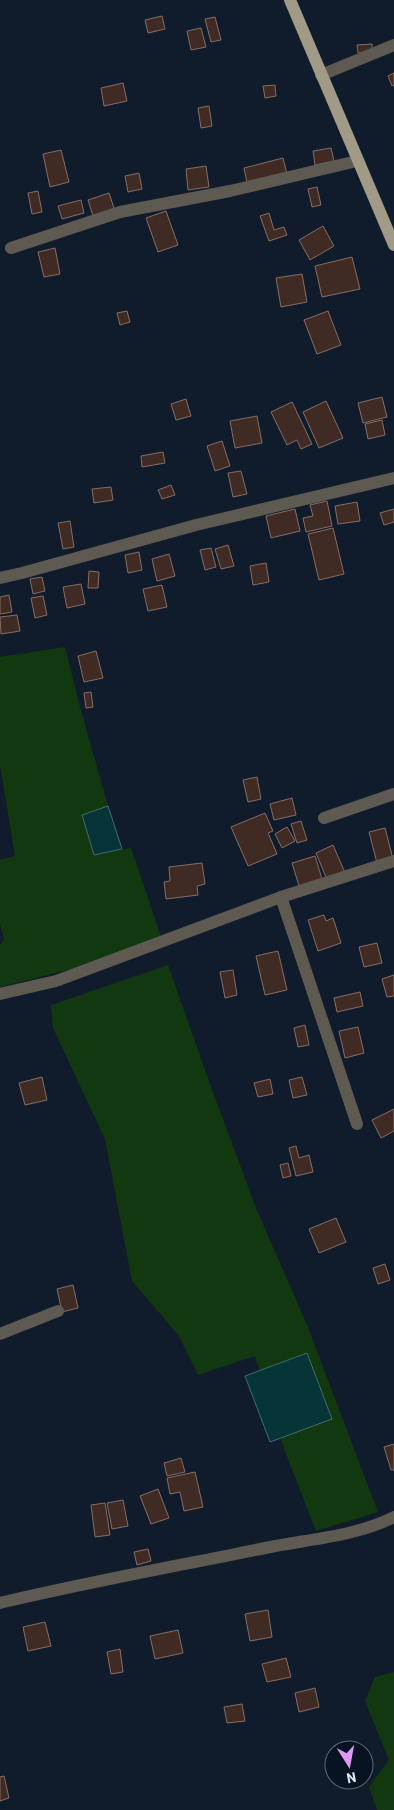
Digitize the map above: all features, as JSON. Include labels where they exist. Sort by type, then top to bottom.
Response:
[{"type":"main road","points":[[290,0],[394,245]]},
{"type":"street","points":[[321,75],[394,45]]},
{"type":"street","points":[[10,248],[120,212],[230,191],[357,160]]},
{"type":"street","points":[[0,578],[196,525],[394,478]]},
{"type":"street","points":[[324,818],[394,794]]},
{"type":"street","points":[[0,994],[56,981],[282,897],[394,862]]},
{"type":"street","points":[[282,897],[357,1124]]},
{"type":"street","points":[[0,1334],[58,1311]]},
{"type":"street","points":[[0,1603],[113,1578],[286,1544],[359,1532],[394,1517]]},
{"type":"green space","points":[[65,647],[108,806],[82,815],[94,855],[131,848],[161,937],[71,969],[0,987],[0,945],[4,940],[0,923],[0,860],[15,856],[0,765],[0,657]]},
{"type":"green space","points":[[168,965],[256,1208],[307,1325],[378,1512],[316,1531],[286,1454],[255,1356],[198,1375],[179,1336],[132,1281],[105,1139],[53,1028],[51,1005]]},
{"type":"green space","points":[[394,1672],[394,1810],[377,1810],[370,1790],[374,1790],[374,1780],[389,1760],[365,1701],[375,1677]]},
{"type":"shaded area","points":[[108,806],[122,849],[94,855],[82,815]]},
{"type":"shaded area","points":[[307,1353],[332,1419],[270,1442],[245,1376]]},
{"type":"building","points":[[162,16],[165,29],[148,33],[145,20]]},
{"type":"building","points":[[215,17],[221,40],[211,42],[205,19]]},
{"type":"building","points":[[201,28],[206,47],[191,50],[187,31]]},
{"type":"building","points":[[372,44],[372,51],[358,53],[357,45]]},
{"type":"building","points":[[394,73],[394,85],[392,86],[388,76]]},
{"type":"building","points":[[123,83],[127,101],[104,106],[101,88]]},
{"type":"building","points":[[275,85],[276,96],[265,98],[263,86]]},
{"type":"building","points":[[209,106],[212,126],[201,128],[198,108]]},
{"type":"building","points":[[331,148],[334,161],[315,165],[313,151]]},
{"type":"building","points":[[61,150],[69,182],[50,187],[43,154]]},
{"type":"building","points":[[283,158],[287,174],[247,183],[244,168]]},
{"type":"building","points":[[206,166],[209,187],[188,190],[186,169]]},
{"type":"building","points":[[139,173],[142,189],[128,192],[125,176]]},
{"type":"building","points":[[317,187],[321,205],[312,207],[308,189]]},
{"type":"building","points":[[38,191],[42,212],[32,214],[28,193]]},
{"type":"building","points":[[109,193],[115,211],[94,219],[88,200]]},
{"type":"building","points":[[81,200],[84,213],[62,219],[58,206]]},
{"type":"building","points":[[166,211],[178,245],[158,252],[146,218]]},
{"type":"building","points":[[269,213],[274,230],[284,227],[287,235],[269,241],[260,216]]},
{"type":"building","points":[[323,226],[334,246],[310,260],[299,240]]},
{"type":"building","points":[[55,248],[60,274],[44,277],[38,252]]},
{"type":"building","points":[[352,257],[360,289],[322,297],[315,266]]},
{"type":"building","points":[[302,274],[307,302],[281,307],[276,278]]},
{"type":"building","points":[[127,311],[130,322],[120,325],[117,313]]},
{"type":"building","points":[[328,311],[341,345],[317,354],[304,320]]},
{"type":"building","points":[[382,397],[387,417],[363,423],[358,403]]},
{"type":"building","points":[[186,399],[191,416],[176,420],[171,404]]},
{"type":"building","points":[[326,401],[343,438],[319,448],[303,412]]},
{"type":"building","points":[[292,402],[312,444],[301,449],[297,440],[287,445],[271,412]]},
{"type":"building","points":[[257,416],[262,443],[235,448],[230,421]]},
{"type":"building","points":[[382,420],[385,435],[368,439],[365,424]]},
{"type":"building","points":[[222,441],[230,466],[215,471],[207,446]]},
{"type":"building","points":[[163,452],[165,463],[142,467],[141,456]]},
{"type":"building","points":[[241,471],[247,494],[233,497],[228,473]]},
{"type":"building","points":[[171,485],[175,495],[162,499],[158,490]]},
{"type":"building","points":[[111,487],[113,500],[94,503],[92,489]]},
{"type":"building","points":[[327,501],[332,526],[306,532],[303,518],[313,516],[310,505]]},
{"type":"building","points":[[357,502],[360,521],[338,524],[335,506]]},
{"type":"building","points":[[295,509],[300,531],[271,538],[266,516]]},
{"type":"building","points":[[394,509],[394,522],[384,525],[380,513]]},
{"type":"building","points":[[70,521],[74,547],[63,549],[58,523]]},
{"type":"building","points":[[333,528],[344,574],[319,580],[308,534]]},
{"type":"building","points":[[228,545],[234,566],[221,569],[215,549]]},
{"type":"building","points":[[211,548],[216,567],[205,570],[200,550]]},
{"type":"building","points":[[139,552],[142,570],[128,573],[125,555]]},
{"type":"building","points":[[169,554],[175,576],[157,581],[152,559]]},
{"type":"building","points":[[266,563],[269,582],[253,585],[250,566]]},
{"type":"building","points":[[89,571],[99,572],[98,588],[88,588]]},
{"type":"building","points":[[42,577],[45,591],[33,594],[30,579]]},
{"type":"building","points":[[81,584],[85,604],[67,608],[63,587]]},
{"type":"building","points":[[162,585],[167,607],[148,611],[143,589]]},
{"type":"building","points":[[9,595],[12,612],[0,614],[0,597]]},
{"type":"building","points":[[43,596],[47,615],[35,618],[31,598]]},
{"type":"building","points":[[17,615],[20,631],[1,634],[0,617]]},
{"type":"building","points":[[96,651],[103,678],[84,682],[78,656]]},
{"type":"building","points":[[91,692],[93,707],[86,708],[84,693]]},
{"type":"building","points":[[257,777],[261,799],[248,802],[243,780]]},
{"type":"building","points":[[292,798],[296,815],[274,820],[270,804]]},
{"type":"building","points":[[265,813],[273,831],[268,833],[277,854],[248,866],[231,827]]},
{"type":"building","points":[[301,821],[307,840],[297,843],[291,824]]},
{"type":"building","points":[[287,827],[295,841],[282,848],[275,834]]},
{"type":"building","points":[[385,828],[393,859],[377,863],[369,832]]},
{"type":"building","points":[[333,845],[346,875],[328,882],[316,853]]},
{"type":"building","points":[[315,856],[323,882],[300,889],[292,863]]},
{"type":"building","points":[[202,863],[205,884],[197,886],[198,895],[166,899],[164,882],[170,881],[169,867]]},
{"type":"building","points":[[324,915],[326,921],[333,918],[341,943],[318,951],[308,920]]},
{"type":"building","points":[[377,943],[382,963],[364,967],[359,947]]},
{"type":"building","points":[[278,951],[287,990],[265,995],[256,956]]},
{"type":"building","points":[[233,970],[237,995],[225,998],[220,972]]},
{"type":"building","points":[[394,975],[394,996],[387,997],[382,979]]},
{"type":"building","points":[[360,992],[363,1006],[337,1012],[334,998]]},
{"type":"building","points":[[305,1025],[309,1045],[298,1047],[294,1028]]},
{"type":"building","points":[[358,1027],[364,1053],[345,1058],[339,1031]]},
{"type":"building","points":[[42,1077],[47,1100],[25,1105],[19,1083]]},
{"type":"building","points":[[302,1077],[307,1095],[293,1098],[289,1080]]},
{"type":"building","points":[[270,1079],[273,1094],[258,1097],[254,1083]]},
{"type":"building","points":[[394,1109],[394,1131],[381,1138],[372,1120]]},
{"type":"building","points":[[296,1146],[299,1158],[309,1155],[313,1172],[296,1176],[289,1148]]},
{"type":"building","points":[[288,1163],[291,1176],[283,1178],[280,1165]]},
{"type":"building","points":[[336,1218],[346,1242],[319,1253],[309,1229]]},
{"type":"building","points":[[385,1264],[390,1280],[378,1284],[373,1268]]},
{"type":"building","points":[[73,1285],[78,1308],[62,1312],[57,1289]]},
{"type":"building","points":[[394,1444],[394,1470],[391,1470],[384,1447]]},
{"type":"building","points":[[181,1458],[185,1472],[167,1476],[164,1463]]},
{"type":"building","points":[[195,1472],[203,1507],[184,1511],[180,1492],[170,1494],[167,1478]]},
{"type":"building","points":[[158,1489],[169,1518],[151,1524],[140,1496]]},
{"type":"building","points":[[123,1500],[128,1526],[112,1529],[107,1503]]},
{"type":"building","points":[[105,1503],[110,1535],[95,1537],[91,1505]]},
{"type":"building","points":[[148,1549],[151,1561],[137,1565],[134,1552]]},
{"type":"building","points":[[268,1610],[272,1637],[250,1641],[245,1614]]},
{"type":"building","points":[[45,1622],[51,1646],[28,1651],[23,1627]]},
{"type":"building","points":[[178,1630],[183,1653],[155,1659],[150,1636]]},
{"type":"building","points":[[120,1649],[123,1672],[111,1674],[107,1652]]},
{"type":"building","points":[[286,1658],[291,1677],[267,1682],[262,1664]]},
{"type":"building","points":[[315,1688],[319,1707],[299,1712],[295,1693]]},
{"type":"building","points":[[242,1704],[245,1721],[227,1723],[224,1707]]},
{"type":"building","points":[[4,1776],[9,1798],[0,1801],[0,1777]]}]
